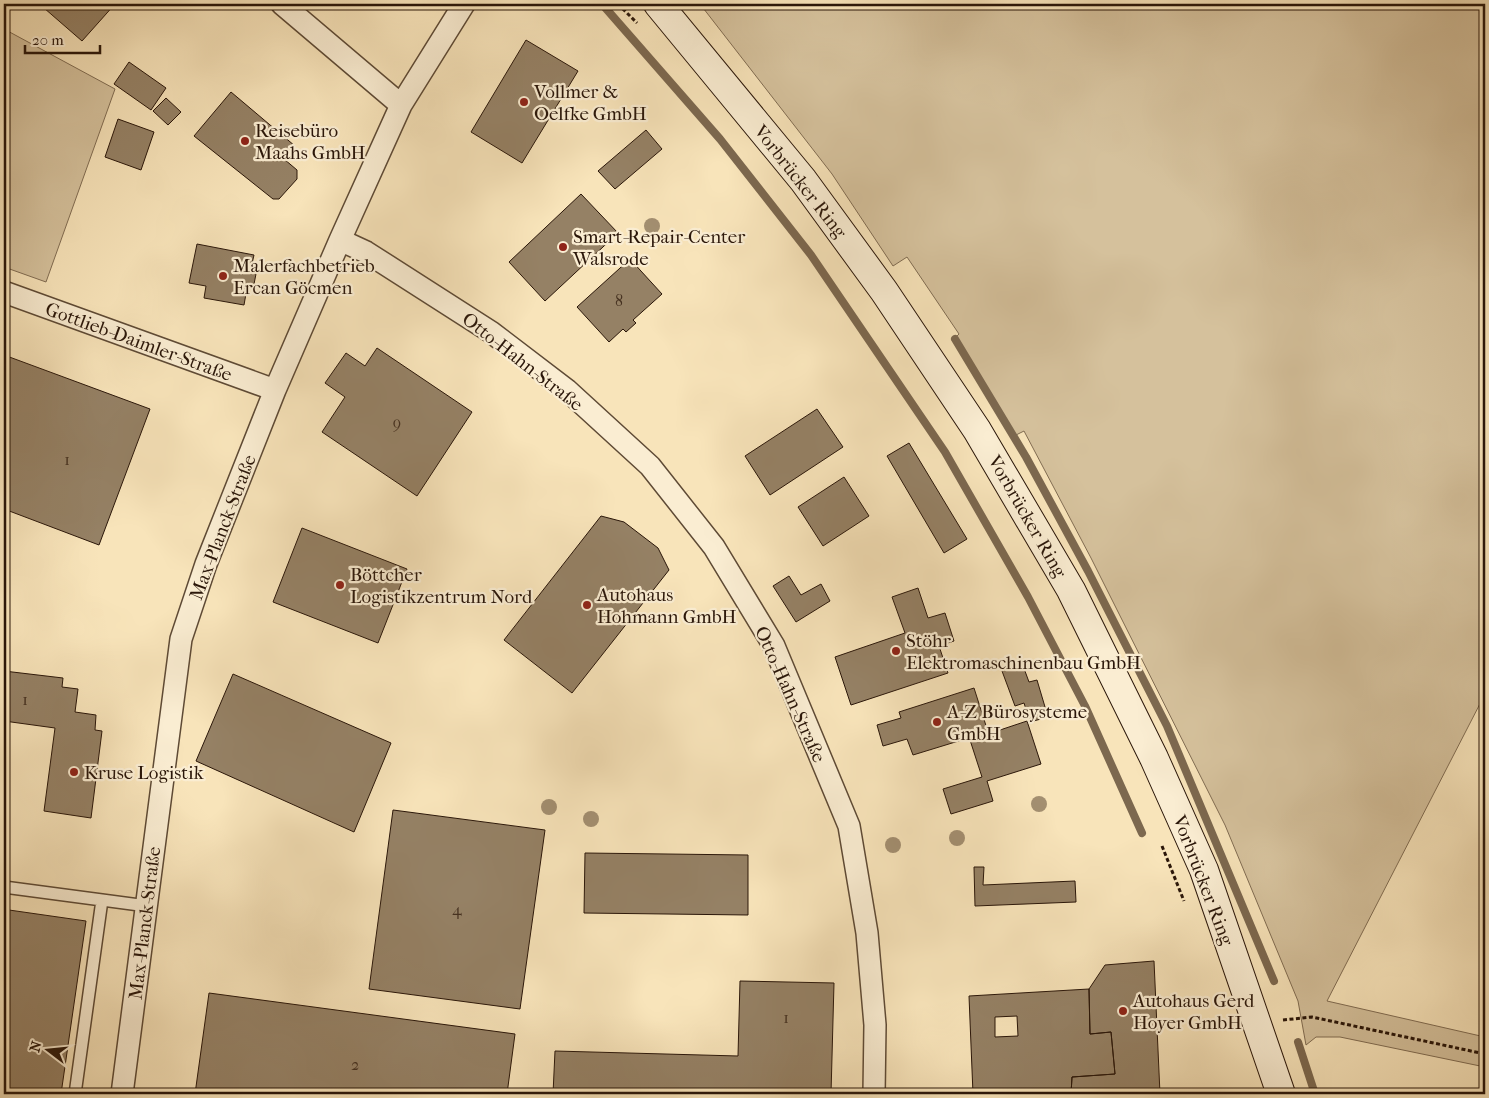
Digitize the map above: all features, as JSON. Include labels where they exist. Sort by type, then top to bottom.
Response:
[{"type":"main road","name":"Vorbrücker Ring","points":[[658,4],[803,180],[884,291],[977,430],[1071,590],[1154,758],[1204,870],[1281,1094]]},
{"type":"street","points":[[282,4],[402,105]]},
{"type":"street","name":"Max-Planck-Straße","points":[[122,1094],[181,639],[206,564],[275,390],[340,240],[402,105],[464,4]]},
{"type":"street","name":"Otto-Hahn-Straße","points":[[340,240],[366,252],[491,332],[567,390],[650,466],[714,547],[774,646],[848,826],[868,942],[875,1025],[874,1094]]},
{"type":"street","name":"Gottlieb-Daimler-Straße","points":[[4,292],[275,390]]},
{"type":"lane","points":[[4,887],[147,906]]},
{"type":"lane","points":[[75,1094],[102,900]]},
{"type":"path","points":[[618,4],[638,25]]},
{"type":"path","points":[[1159,839],[1185,903]]},
{"type":"path","points":[[1259,1029],[1286,1018],[1312,1017],[1485,1054]]},
{"type":"shaded area","points":[[700,4],[1485,4],[1485,694],[1327,1001],[1485,1037],[1485,1067],[1340,1037],[1316,1037],[1306,1045],[1298,1001],[1225,825],[1091,558],[1024,431],[1016,435],[955,338],[959,334],[907,257],[893,266],[832,174]]},
{"type":"shaded area","points":[[4,29],[115,89],[46,282],[4,267]]},
{"type":"building","points":[[47,4],[115,4],[82,41],[44,8]]},
{"type":"building","name":"Vollmer & Oelfke GmbH","points":[[526,40],[578,71],[522,163],[471,132]]},
{"type":"building","points":[[129,62],[166,88],[151,110],[114,84]]},
{"type":"building","name":"Reisebüro Maahs GmbH","points":[[231,92],[295,146],[284,159],[297,170],[297,179],[279,199],[273,199],[194,136]]},
{"type":"building","points":[[166,98],[181,112],[168,125],[153,111]]},
{"type":"building","points":[[118,119],[154,132],[141,170],[105,157]]},
{"type":"building","points":[[646,130],[662,149],[615,189],[598,171]]},
{"type":"building","name":"Smart-Repair-Center Walsrode","points":[[581,194],[618,233],[545,301],[509,262]]},
{"type":"building","name":"Malerfachbetrieb Ercan Göcmen","points":[[197,244],[254,255],[251,268],[257,269],[253,289],[247,288],[244,305],[204,298],[206,286],[189,283]]},
{"type":"building","points":[[630,259],[662,294],[633,320],[636,323],[626,332],[623,329],[609,342],[577,307]]},
{"type":"building","points":[[377,348],[472,412],[417,496],[322,432],[345,397],[325,383],[346,353],[365,366]]},
{"type":"building","points":[[4,355],[150,409],[99,545],[4,509]]},
{"type":"building","points":[[817,409],[843,447],[770,495],[745,456]]},
{"type":"building","points":[[909,443],[967,539],[944,553],[887,456]]},
{"type":"building","points":[[844,477],[869,516],[823,546],[798,507]]},
{"type":"building","name":"Autohaus Hohmann GmbH","points":[[601,516],[624,522],[658,548],[669,570],[572,693],[504,640]]},
{"type":"building","name":"Böttcher Logistikzentrum Nord","points":[[302,528],[407,569],[378,643],[273,602]]},
{"type":"building","points":[[789,576],[801,595],[821,584],[830,601],[796,622],[773,586]]},
{"type":"building","name":"Stöhr Elektromaschinenbau GmbH","points":[[918,588],[928,618],[945,613],[954,641],[939,646],[948,673],[851,705],[835,657],[905,633],[892,597]]},
{"type":"building","points":[[1022,663],[1029,682],[1037,680],[1048,717],[1030,722],[1024,703],[1015,706],[1002,671]]},
{"type":"building","points":[[4,671],[63,678],[62,687],[78,689],[75,712],[96,715],[95,730],[102,731],[91,818],[44,811],[55,728],[4,721]]},
{"type":"building","points":[[233,674],[391,743],[354,832],[196,761]]},
{"type":"building","name":"A-Z Bürosysteme GmbH","points":[[974,688],[988,732],[913,755],[907,739],[883,746],[877,725],[901,718],[899,712]]},
{"type":"building","points":[[1027,721],[1041,764],[987,781],[993,801],[951,814],[943,789],[982,777],[970,740]]},
{"type":"building","points":[[393,810],[545,830],[520,1009],[369,989]]},
{"type":"building","points":[[585,853],[748,855],[748,915],[584,913]]},
{"type":"building","points":[[974,867],[984,867],[983,885],[1075,881],[1076,902],[975,906]]},
{"type":"building","points":[[9,910],[86,921],[61,1094],[4,1094],[4,944]]},
{"type":"building","name":"Autohaus Gerd Hoyer GmbH","points":[[1154,961],[1160,1094],[1071,1094],[1072,1077],[1115,1074],[1111,1032],[1090,1034],[1089,989],[1105,965]]},
{"type":"building","points":[[740,981],[834,983],[831,1094],[553,1094],[555,1051],[738,1056]]},
{"type":"building","points":[[1089,989],[1090,1034],[1111,1032],[1115,1074],[1072,1077],[1071,1094],[973,1094],[969,996]],"holes":[[[1017,1016],[1018,1036],[995,1037],[995,1017]]]},
{"type":"building","points":[[209,993],[515,1034],[507,1094],[195,1094]]},
{"type":"waterway","points":[[602,4],[720,139],[811,255],[945,452],[1028,597],[1085,706],[1142,833]]},
{"type":"waterway","points":[[955,339],[1026,457],[1088,571],[1167,726],[1274,981]]},
{"type":"waterway","points":[[1298,1042],[1315,1094]]},
{"type":"place","name":"Vollmer & Oelfke GmbH","points":[[524,102]]},
{"type":"place","name":"Reisebüro Maahs GmbH","points":[[245,141]]},
{"type":"place","name":"Smart-Repair-Center Walsrode","points":[[563,247]]},
{"type":"place","name":"Malerfachbetrieb Ercan Göcmen","points":[[223,276]]},
{"type":"place","name":"Böttcher Logistikzentrum Nord","points":[[340,585]]},
{"type":"place","name":"Autohaus Hohmann GmbH","points":[[587,605]]},
{"type":"place","name":"Stöhr Elektromaschinenbau GmbH","points":[[896,651]]},
{"type":"place","name":"A-Z Bürosysteme GmbH","points":[[937,722]]},
{"type":"place","name":"Kruse Logistik","points":[[74,772]]},
{"type":"place","name":"Autohaus Gerd Hoyer GmbH","points":[[1123,1011]]}]
